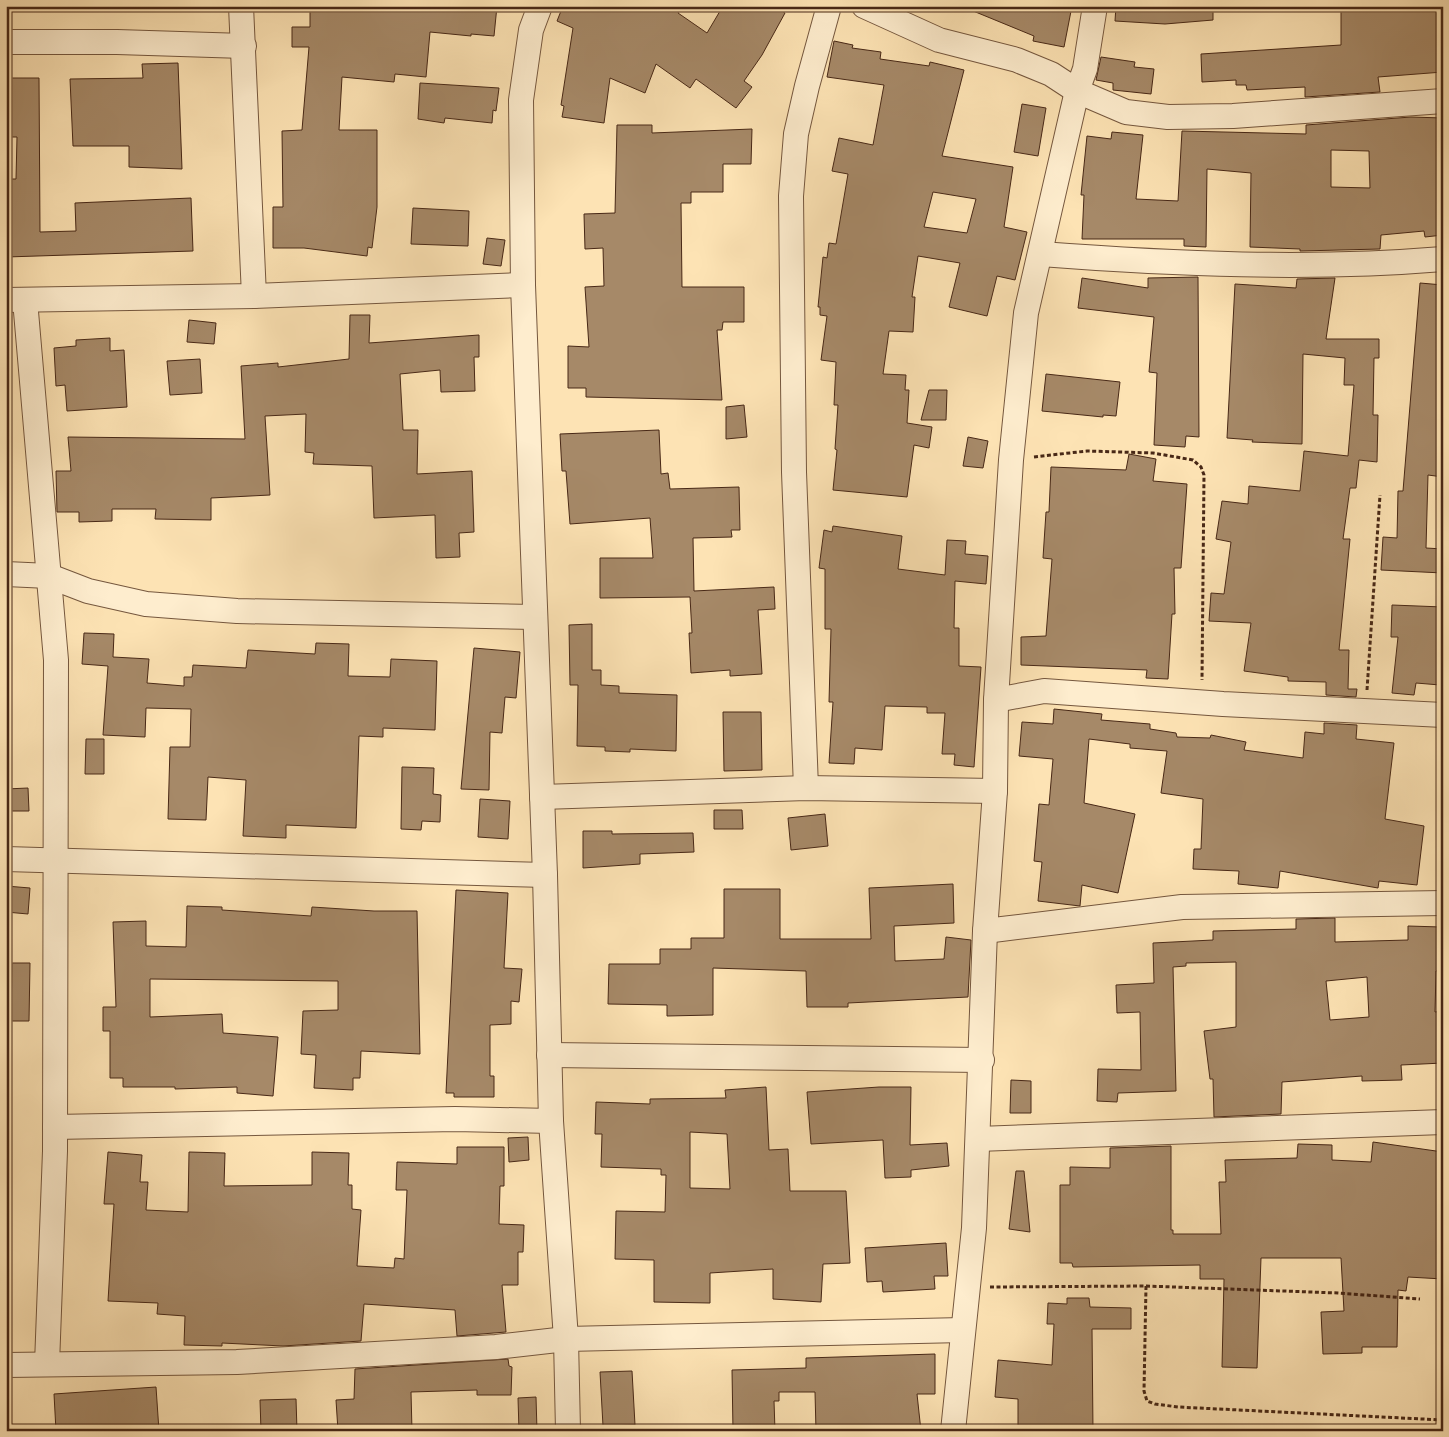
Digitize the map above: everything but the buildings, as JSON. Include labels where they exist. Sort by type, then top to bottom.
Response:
[{"type":"street","points":[[241,6],[254,296]]},
{"type":"street","points":[[540,6],[531,30],[521,100],[523,285],[545,875],[551,1121],[566,1339],[568,1431]]},
{"type":"street","points":[[806,788],[794,472],[791,196],[796,134],[829,6]]},
{"type":"street","points":[[864,6],[940,40],[1017,60],[1051,74],[1077,91],[1126,112],[1168,117],[1233,116],[1443,101]]},
{"type":"street","points":[[953,1431],[974,1228],[982,1060],[985,932],[995,790],[996,700],[1011,460],[1026,313],[1077,91],[1085,69],[1096,6]]},
{"type":"street","points":[[6,42],[117,42],[244,46]]},
{"type":"street","points":[[1041,254],[1138,260],[1299,264],[1375,264],[1443,259]]},
{"type":"street","points":[[48,1364],[55,1127],[56,660],[49,576],[16,300],[254,296],[523,285]]},
{"type":"street","points":[[6,574],[49,576],[88,591],[146,604],[237,611],[534,616]]},
{"type":"street","points":[[996,700],[1044,691],[1365,713],[1443,715]]},
{"type":"street","points":[[542,797],[806,788],[995,790]]},
{"type":"street","points":[[6,859],[545,875]]},
{"type":"street","points":[[985,932],[1182,907],[1443,903]]},
{"type":"street","points":[[549,1055],[982,1060]]},
{"type":"street","points":[[55,1127],[445,1119],[551,1121]]},
{"type":"street","points":[[978,1139],[1443,1122]]},
{"type":"street","points":[[6,1365],[236,1362],[496,1347],[566,1339],[963,1330]]},
{"type":"path","points":[[1011,460],[1087,451],[1153,453],[1193,460],[1201,467],[1204,475],[1201,703]]},
{"type":"path","points":[[1365,713],[1380,495]]},
{"type":"path","points":[[967,1287],[1146,1286],[1338,1293],[1420,1300]]},
{"type":"path","points":[[1146,1286],[1144,1391],[1147,1401],[1155,1404],[1254,1409],[1300,1415],[1443,1420]]}]
